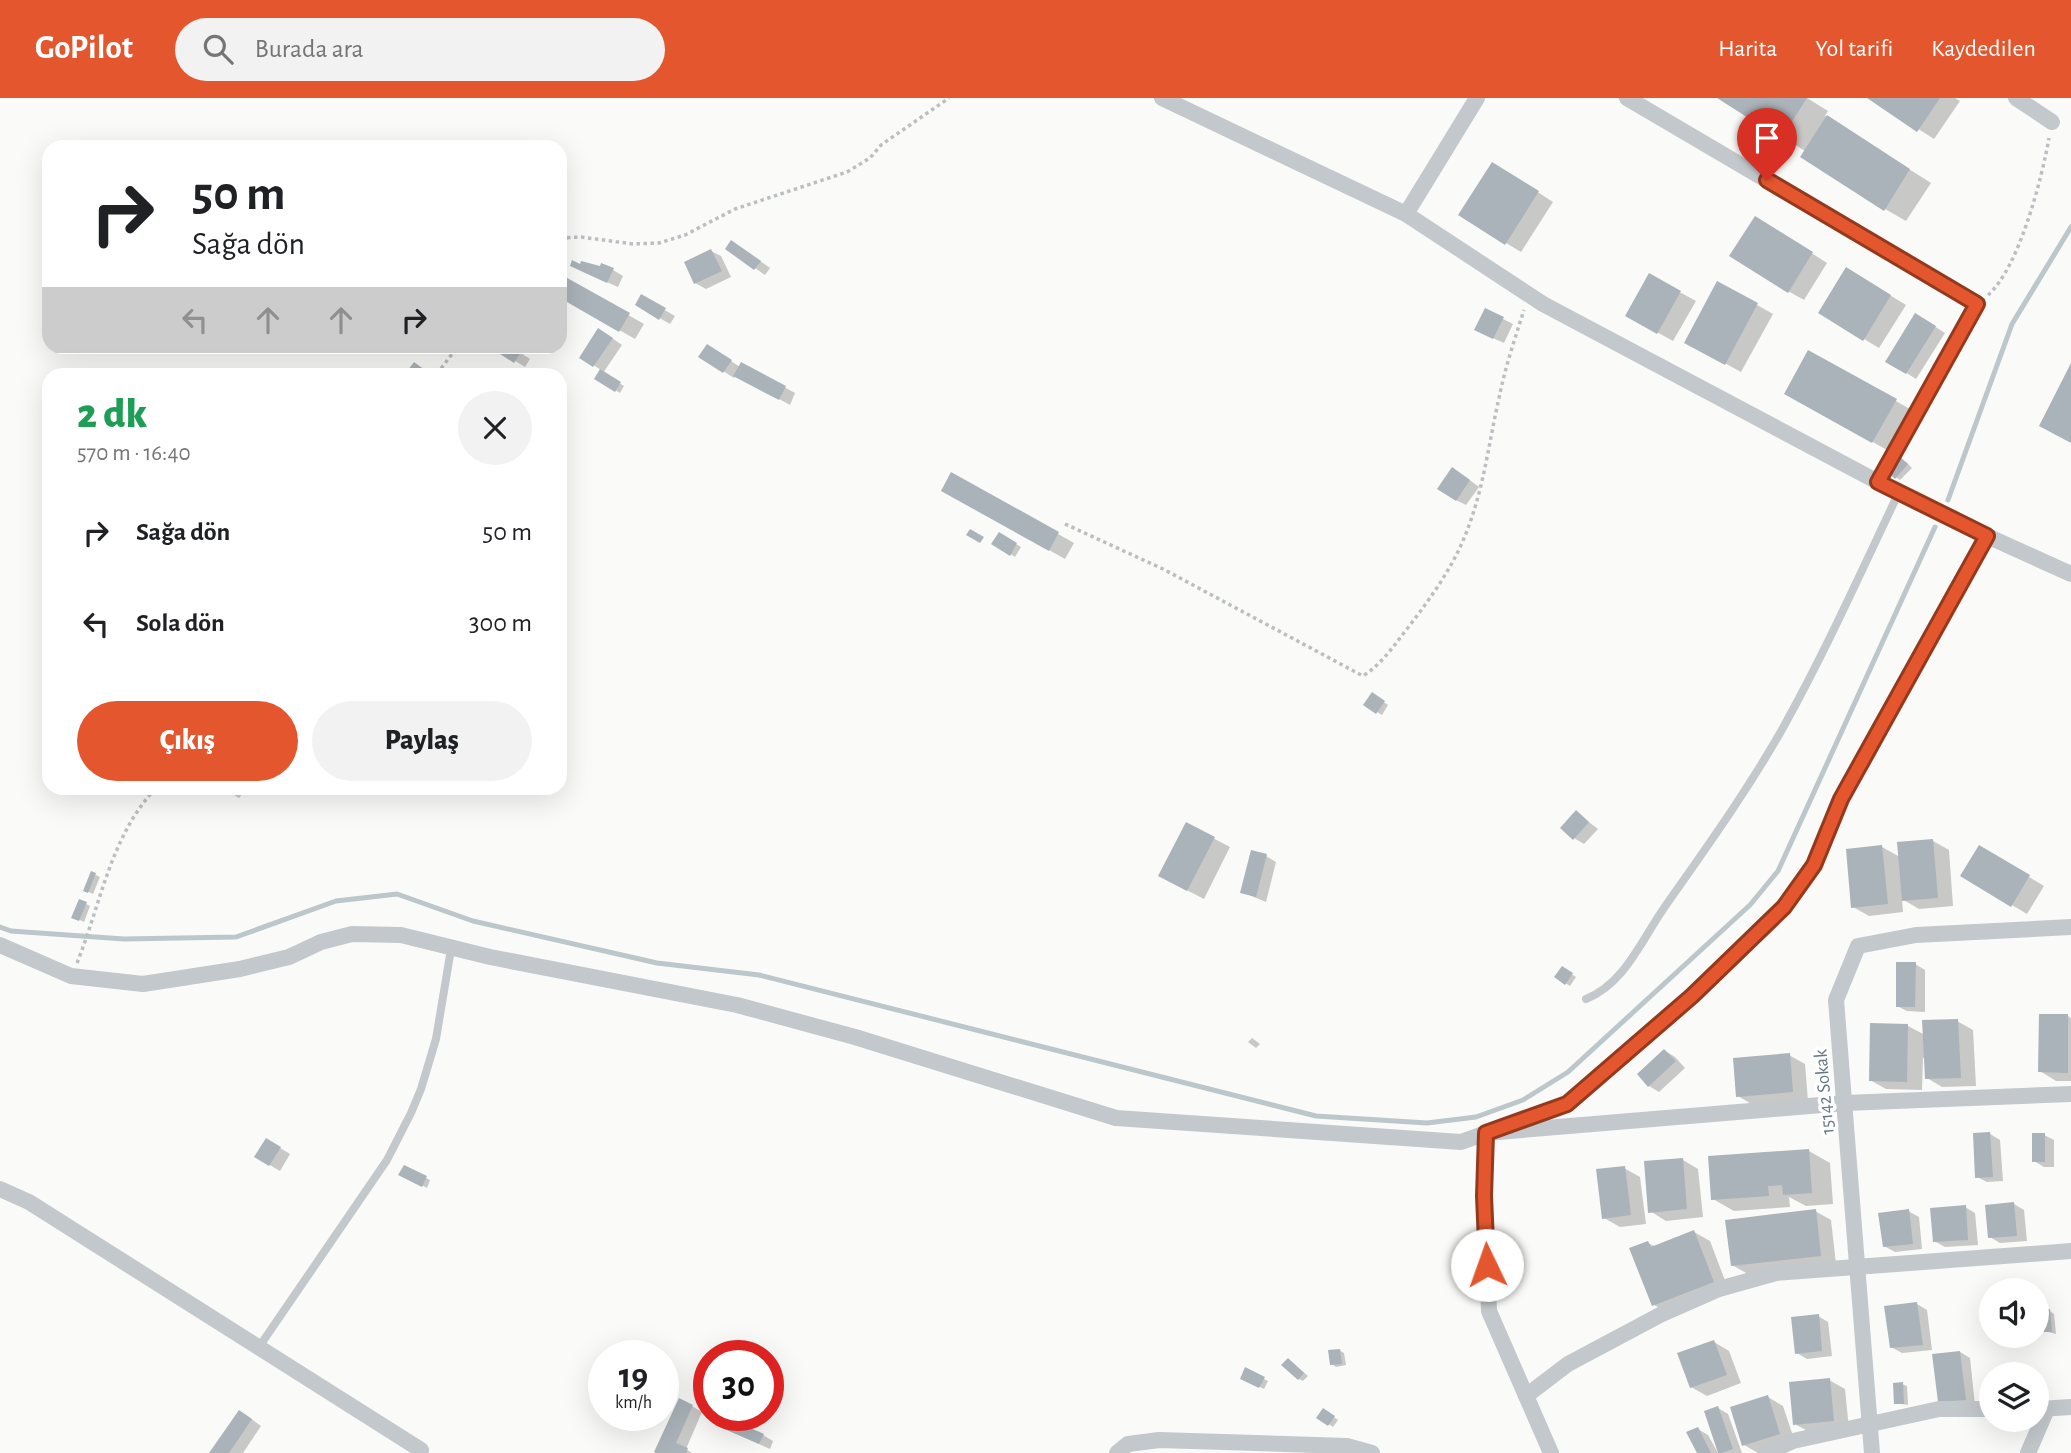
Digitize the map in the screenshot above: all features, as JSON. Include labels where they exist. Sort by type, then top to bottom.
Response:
[{"type":"street","points":[[1162,98],[1405,214],[1529,295],[1878,482],[2071,574]]},
{"type":"street","points":[[1405,214],[1477,98]]},
{"type":"street","points":[[1627,98],[1977,304],[1878,482]]},
{"type":"street","points":[[2016,98],[2052,122]]},
{"type":"street","points":[[0,945],[71,976],[143,984],[240,969],[289,957],[321,942],[352,934],[401,935],[451,949],[737,1005],[855,1037],[1116,1118],[1461,1142],[1567,1104],[1692,996],[1784,907],[1814,865],[1841,799],[1987,536]]},
{"type":"street","name":"15142 Sokak","points":[[1872,1453],[1836,1000],[1858,946],[1916,935],[2071,927]]},
{"type":"street","points":[[1486,1133],[1845,1103],[2071,1094]]},
{"type":"street","points":[[1486,1133],[1484,1196],[1489,1311],[1551,1453]]},
{"type":"street","points":[[0,1189],[29,1202],[421,1450]]},
{"type":"street","points":[[1526,1396],[1568,1364],[1660,1315],[1719,1289],[1776,1273],[2071,1251]]},
{"type":"street","points":[[2049,1409],[2071,1407]]},
{"type":"street","points":[[1766,1453],[1793,1441],[1939,1409],[1979,1409]]},
{"type":"street","points":[[2028,1453],[2035,1432]]},
{"type":"street","points":[[1117,1453],[1128,1444],[1347,1446],[1372,1453]]},
{"type":"lane","points":[[1586,999],[1605,990],[1621,975],[1653,923],[1753,778],[1811,676],[1899,492]]},
{"type":"lane","points":[[259,1348],[387,1160],[411,1113],[436,1039],[451,949]]},
{"type":"path","points":[[567,238],[633,244],[659,243],[685,235],[734,209],[848,172],[870,158],[881,145],[949,98]]},
{"type":"path","points":[[1977,304],[1992,292],[2006,271],[2024,229],[2042,179],[2052,122]]},
{"type":"path","points":[[1065,524],[1163,569],[1363,676],[1390,652],[1421,610],[1455,557],[1468,529],[1486,465],[1499,395],[1529,295]]},
{"type":"path","points":[[83,946],[120,841],[142,802],[149,795]]},
{"type":"building","points":[[1717,98],[1807,98],[1781,139]]},
{"type":"building","points":[[1867,98],[1940,98],[1917,132]]},
{"type":"building","points":[[1827,115],[1910,169],[1884,211],[1800,157]]},
{"type":"building","points":[[1492,162],[1539,191],[1505,245],[1458,215]]},
{"type":"building","points":[[1755,216],[1813,252],[1788,293],[1729,256]]},
{"type":"building","points":[[731,240],[761,261],[754,270],[725,249]]},
{"type":"building","points":[[711,249],[722,271],[694,284],[684,262]]},
{"type":"building","points":[[572,260],[580,264],[581,261],[600,266],[601,263],[614,268],[607,283],[570,266]]},
{"type":"building","points":[[1846,267],[1891,295],[1863,341],[1818,313]]},
{"type":"building","points":[[1649,273],[1681,291],[1657,334],[1625,316]]},
{"type":"building","points":[[567,278],[630,313],[619,332],[567,302]]},
{"type":"building","points":[[1717,281],[1758,303],[1725,365],[1684,343]]},
{"type":"building","points":[[641,294],[666,308],[659,320],[635,305]]},
{"type":"building","points":[[1485,308],[1504,317],[1493,339],[1474,330]]},
{"type":"building","points":[[1915,313],[1936,326],[1906,374],[1885,362]]},
{"type":"building","points":[[598,328],[613,338],[593,367],[579,358]]},
{"type":"building","points":[[707,344],[732,360],[723,373],[698,357]]},
{"type":"building","points":[[1808,350],[1897,399],[1872,443],[1784,394]]},
{"type":"building","points":[[500,354],[520,354],[514,363]]},
{"type":"building","points":[[414,362],[422,368],[410,368]]},
{"type":"building","points":[[741,362],[786,386],[779,400],[733,376]]},
{"type":"building","points":[[2071,363],[2071,443],[2039,426]]},
{"type":"building","points":[[600,369],[621,382],[615,392],[594,379]]},
{"type":"building","points":[[1900,457],[1908,464],[1895,479],[1887,471]]},
{"type":"building","points":[[1452,467],[1470,480],[1456,501],[1437,489]]},
{"type":"building","points":[[951,472],[1059,532],[1049,551],[941,491]]},
{"type":"building","points":[[970,529],[984,537],[980,543],[966,535]]},
{"type":"building","points":[[999,532],[1017,543],[1010,556],[991,544]]},
{"type":"building","points":[[1372,692],[1385,701],[1376,714],[1363,705]]},
{"type":"building","points":[[1576,810],[1589,822],[1573,840],[1560,828]]},
{"type":"building","points":[[1186,822],[1215,837],[1187,891],[1158,876]]},
{"type":"building","points":[[1933,839],[1938,898],[1902,901],[1897,842]]},
{"type":"building","points":[[1882,845],[1888,904],[1851,908],[1846,849]]},
{"type":"building","points":[[1979,845],[2030,875],[2011,907],[1960,876]]},
{"type":"building","points":[[1251,850],[1267,854],[1256,897],[1240,893]]},
{"type":"building","points":[[91,871],[96,873],[88,893],[83,891]]},
{"type":"building","points":[[79,899],[87,902],[79,921],[71,918]]},
{"type":"building","points":[[1896,962],[1916,962],[1915,1007],[1896,1007]]},
{"type":"building","points":[[1562,966],[1573,973],[1565,985],[1554,977]]},
{"type":"building","points":[[2039,1014],[2068,1014],[2068,1073],[2038,1072]]},
{"type":"building","points":[[1958,1019],[1961,1078],[1925,1079],[1922,1020]]},
{"type":"building","points":[[1870,1023],[1908,1024],[1907,1082],[1869,1081]]},
{"type":"building","points":[[1664,1049],[1676,1061],[1648,1087],[1637,1074]]},
{"type":"building","points":[[1790,1053],[1793,1092],[1736,1097],[1733,1058]]},
{"type":"building","points":[[1990,1132],[1993,1177],[1975,1178],[1973,1133]]},
{"type":"building","points":[[2032,1133],[2045,1133],[2045,1162],[2032,1162]]},
{"type":"building","points":[[266,1138],[281,1147],[269,1166],[254,1157]]},
{"type":"building","points":[[1809,1149],[1812,1193],[1783,1195],[1782,1185],[1768,1186],[1769,1196],[1711,1200],[1708,1156]]},
{"type":"building","points":[[1683,1158],[1687,1209],[1648,1213],[1644,1161]]},
{"type":"building","points":[[404,1165],[427,1176],[422,1187],[398,1175]]},
{"type":"building","points":[[1625,1166],[1631,1215],[1602,1219],[1596,1169]]},
{"type":"building","points":[[2014,1202],[2017,1236],[1988,1238],[1985,1205]]},
{"type":"building","points":[[1966,1205],[1968,1240],[1933,1242],[1930,1208]]},
{"type":"building","points":[[1816,1209],[1821,1256],[1731,1266],[1725,1220]]},
{"type":"building","points":[[1909,1209],[1913,1244],[1883,1247],[1878,1213]]},
{"type":"building","points":[[1694,1230],[1714,1282],[1652,1306],[1629,1248],[1648,1241],[1651,1247]]},
{"type":"building","points":[[1917,1302],[1923,1345],[1890,1348],[1884,1306]]},
{"type":"building","points":[[2050,1309],[2052,1332],[2049,1332]]},
{"type":"building","points":[[1819,1314],[1822,1351],[1795,1354],[1791,1317]]},
{"type":"building","points":[[1714,1340],[1727,1375],[1690,1388],[1677,1353]]},
{"type":"building","points":[[1340,1349],[1342,1364],[1330,1365],[1328,1350]]},
{"type":"building","points":[[1960,1351],[1966,1400],[1938,1402],[1932,1354]]},
{"type":"building","points":[[1288,1358],[1304,1373],[1298,1380],[1281,1365]]},
{"type":"building","points":[[1245,1367],[1265,1377],[1259,1388],[1240,1379]]},
{"type":"building","points":[[1830,1378],[1834,1421],[1793,1425],[1789,1382]]},
{"type":"building","points":[[1903,1382],[1904,1404],[1894,1404],[1893,1383]]},
{"type":"building","points":[[1768,1395],[1780,1434],[1742,1446],[1730,1407]]},
{"type":"building","points":[[679,1398],[693,1405],[676,1443],[688,1448],[686,1453],[654,1452],[664,1431],[679,1431]]},
{"type":"building","points":[[1718,1406],[1733,1449],[1721,1453],[1718,1453],[1704,1411]]},
{"type":"building","points":[[1323,1408],[1335,1416],[1328,1426],[1316,1418]]},
{"type":"building","points":[[239,1410],[252,1419],[229,1453],[209,1453]]},
{"type":"building","points":[[1698,1427],[1711,1453],[1697,1453],[1686,1432]]},
{"type":"building","points":[[729,1431],[757,1431],[764,1434],[759,1444]]},
{"type":"waterway","points":[[1948,500],[2012,324],[2071,227]]},
{"type":"waterway","points":[[0,927],[11,931],[124,939],[236,937],[336,901],[397,894],[473,921],[657,963],[759,975],[1316,1116],[1427,1123],[1476,1117],[1523,1100],[1568,1072],[1750,905],[1778,871],[1935,527]]},
{"type":"route","points":[[1487,1265],[1484,1196],[1486,1133],[1567,1104],[1692,996],[1784,907],[1814,865],[1841,799],[1987,536],[1878,482],[1977,304],[1767,180]]}]
